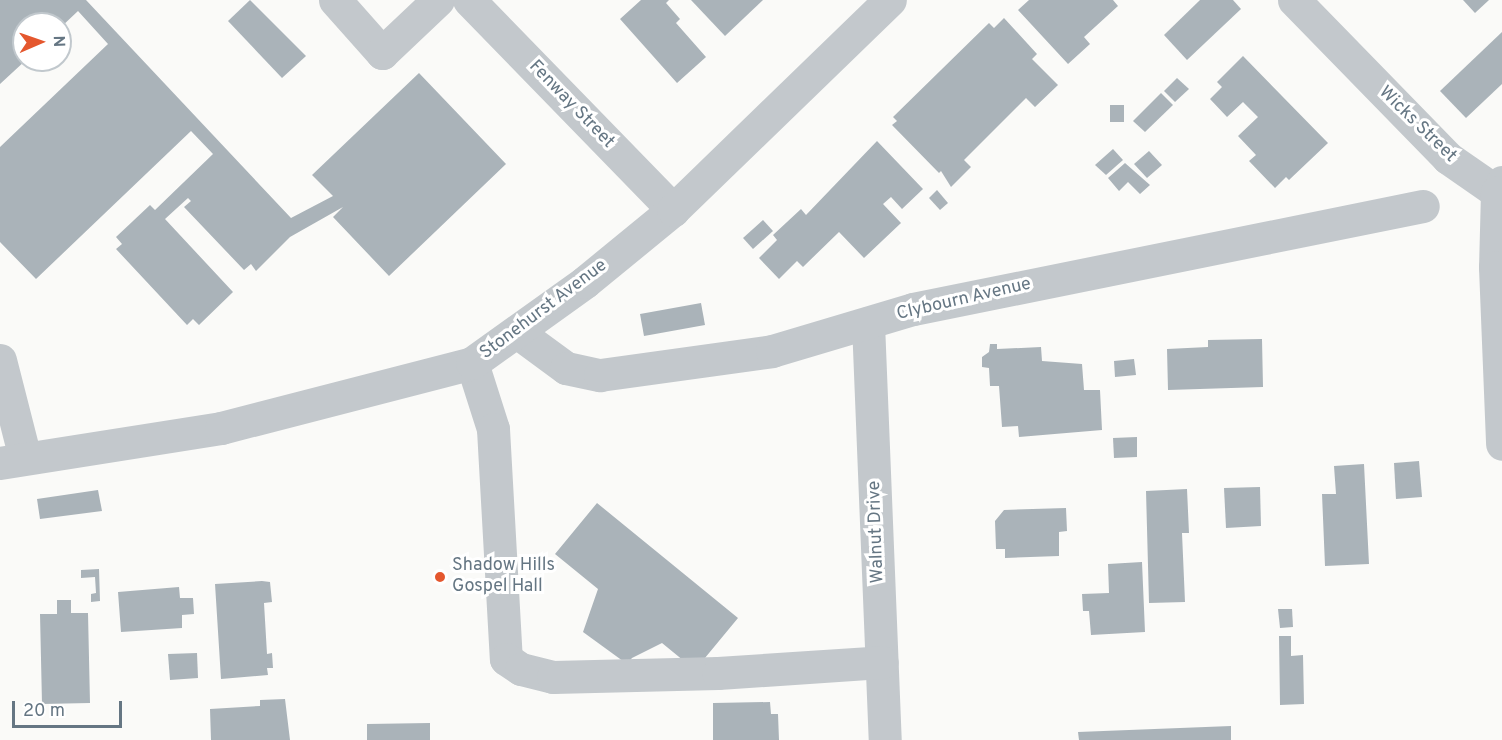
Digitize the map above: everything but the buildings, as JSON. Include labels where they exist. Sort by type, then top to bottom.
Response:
[{"type":"street","points":[[335,0],[381,53],[438,0]]},
{"type":"street","name":"Fenway Street","points":[[469,0],[673,210]]},
{"type":"street","name":"Stonehurst Avenue","points":[[13,460],[221,428],[472,363],[517,332],[673,210],[890,0]]},
{"type":"street","name":"Wicks Street","points":[[1294,0],[1448,158],[1500,189],[1495,267],[1502,444]]},
{"type":"street","name":"Clybourn Avenue","points":[[517,332],[566,369],[600,375],[771,351],[912,309],[1422,206]]},
{"type":"street","name":"Walnut Drive","points":[[868,323],[885,740]]},
{"type":"street","points":[[0,360],[13,460]]},
{"type":"street","points":[[472,363],[493,429],[506,659],[521,669],[553,677],[718,673],[882,662]]},
{"type":"place","name":"Shadow Hills Gospel Hall","points":[[440,577]]}]
